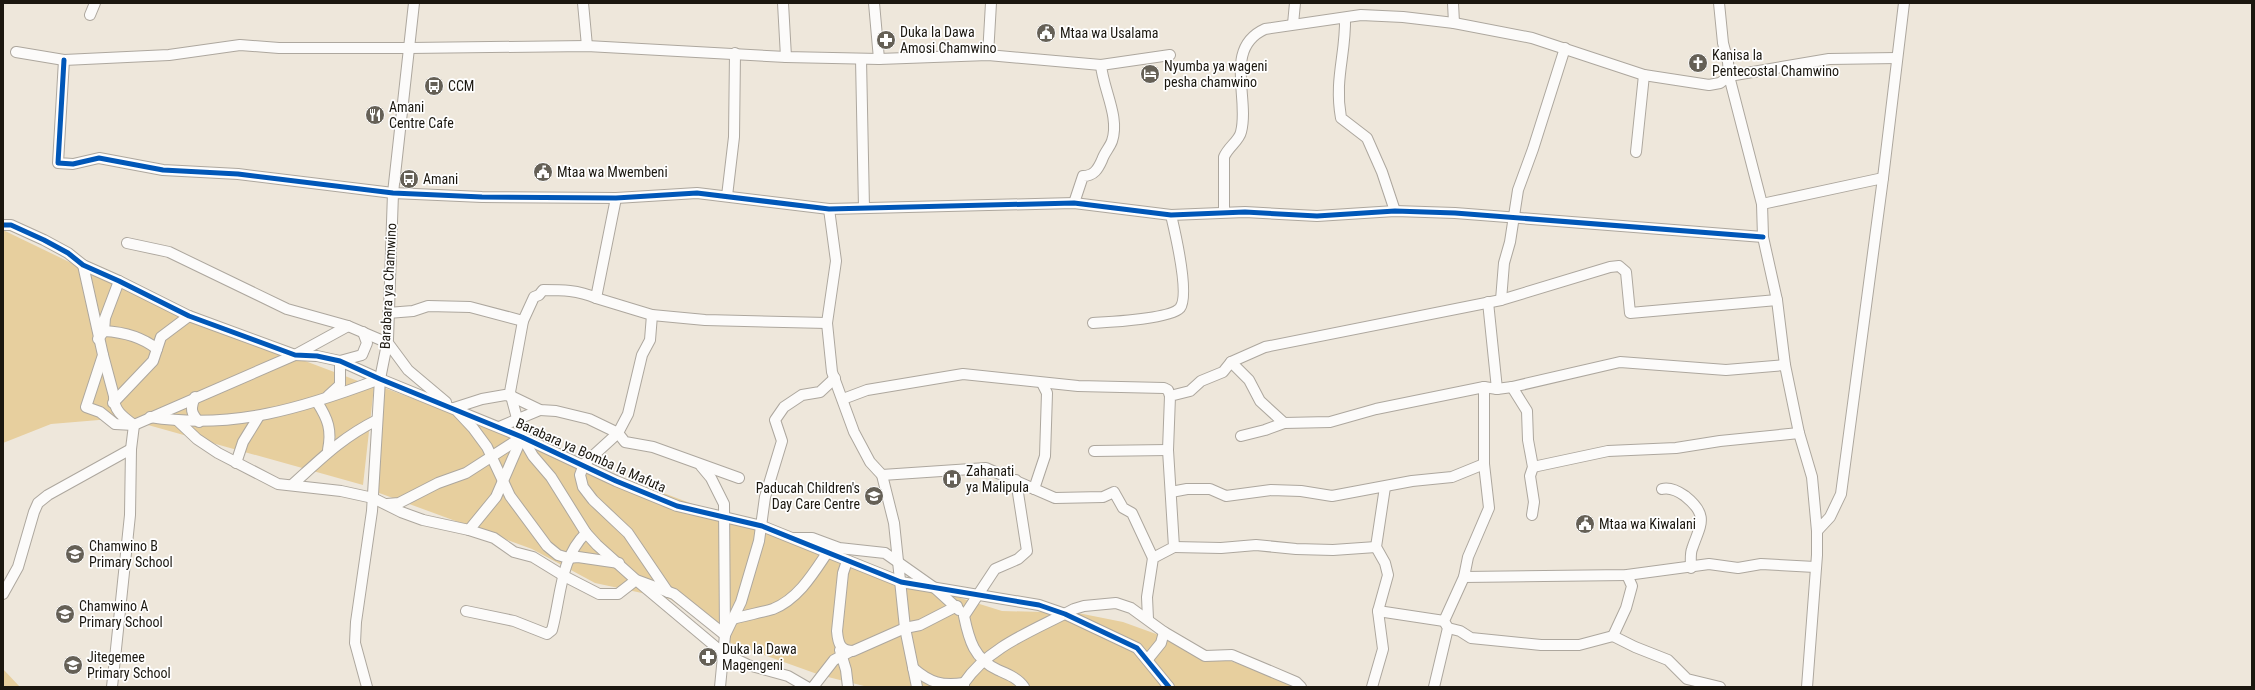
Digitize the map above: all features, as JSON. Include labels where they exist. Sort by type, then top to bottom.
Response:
[{"type":"street","points":[[90,15],[95,3]]},
{"type":"street","name":"Barabara ya Chamwino","points":[[366,687],[355,643],[373,498],[380,379],[388,343],[393,194],[414,3]]},
{"type":"street","points":[[583,3],[587,46]]},
{"type":"street","points":[[783,3],[786,57]]},
{"type":"street","points":[[874,3],[879,59]]},
{"type":"street","points":[[988,55],[991,3]]},
{"type":"street","points":[[1293,24],[1295,3]]},
{"type":"street","points":[[1453,3],[1454,23]]},
{"type":"street","points":[[1719,3],[1723,43],[1728,62],[1729,76],[1762,204],[1763,238],[1777,300],[1785,365],[1799,433],[1812,477],[1817,530],[1807,687]]},
{"type":"street","points":[[1817,530],[1830,517],[1841,494],[1883,178],[1904,3]]},
{"type":"street","points":[[1224,212],[1224,157],[1227,150],[1241,134],[1244,106],[1239,72],[1247,44],[1253,36],[1266,29],[1293,24],[1368,15],[1454,23],[1532,38],[1644,75],[1709,85],[1720,82],[1729,76],[1829,59],[1897,58]]},
{"type":"street","points":[[1345,18],[1345,37],[1338,81],[1337,98],[1341,118],[1367,138],[1382,172],[1395,211]]},
{"type":"street","points":[[16,52],[64,60],[170,55],[240,45],[279,48],[587,46],[736,53],[786,57],[861,59],[988,55],[1101,65],[1170,55]]},
{"type":"street","points":[[1502,300],[1504,263],[1510,242],[1518,190],[1533,149],[1565,48]]},
{"type":"street","points":[[727,196],[734,137],[736,53]]},
{"type":"street","points":[[861,59],[864,208]]},
{"type":"street","points":[[64,60],[58,163],[74,164],[99,158],[163,170],[238,174],[393,194],[482,197],[616,198],[697,193],[829,209],[844,207],[864,208],[1074,203],[1171,215],[1224,212],[1317,216],[1395,211],[1486,214],[1513,218],[1763,238]]},
{"type":"street","points":[[1074,203],[1083,176],[1089,176],[1098,170],[1112,142],[1114,129],[1112,112],[1102,80],[1101,65]]},
{"type":"street","points":[[1636,152],[1644,75]]},
{"type":"street","points":[[1762,204],[1883,178]]},
{"type":"street","points":[[596,298],[616,198]]},
{"type":"street","points":[[829,209],[836,261],[827,323],[834,378],[854,432],[870,462],[882,475],[894,523],[906,628],[917,687]]},
{"type":"street","points":[[1093,323],[1147,318],[1178,310],[1183,303],[1181,258],[1171,215]]},
{"type":"street","name":"Barabara ya Bomba la Mafuta","points":[[3,225],[12,225],[44,240],[68,253],[83,265],[189,316],[295,355],[316,356],[340,361],[380,379],[499,427],[584,464],[616,481],[677,506],[762,526],[901,582],[1039,605],[1065,614],[1137,648],[1148,659],[1169,687]]},
{"type":"street","points":[[127,243],[169,252],[286,309],[348,326],[388,343],[408,370],[454,408],[473,428],[492,457],[502,482],[510,496],[547,546],[558,555],[568,558],[578,557],[619,563]]},
{"type":"street","points":[[83,265],[101,335],[103,355],[114,396],[113,403],[119,414],[134,425]]},
{"type":"street","points":[[1170,396],[1190,391],[1201,381],[1223,372],[1231,362],[1265,347],[1502,300],[1610,267],[1618,266],[1626,272],[1630,313],[1777,300]]},
{"type":"street","points":[[101,335],[105,318],[119,281]]},
{"type":"street","points":[[807,687],[788,676],[748,665],[723,653],[636,580],[586,533],[551,477],[533,456],[522,437],[511,396],[523,321],[534,297],[539,295],[543,290],[563,289],[585,293],[596,298],[652,315],[704,320],[827,323]]},
{"type":"street","points":[[1488,302],[1497,389]]},
{"type":"street","points":[[388,312],[414,311],[428,306],[470,307],[523,321]]},
{"type":"street","points":[[652,315],[650,340],[642,355],[628,414],[618,433],[584,464],[580,475],[583,487],[593,500],[628,533],[668,592]]},
{"type":"street","points":[[113,403],[153,361],[162,337],[189,316]]},
{"type":"street","points":[[103,355],[86,407],[100,412],[115,424],[134,425],[195,397],[295,355],[348,326]]},
{"type":"street","points":[[101,335],[119,332],[146,340],[157,349]]},
{"type":"street","points":[[321,401],[340,385],[340,361],[362,355],[367,343],[363,332]]},
{"type":"street","points":[[1231,362],[1249,380],[1260,401],[1284,423]]},
{"type":"street","points":[[1241,436],[1284,423],[1330,422],[1376,409],[1484,387],[1497,389],[1512,387],[1620,362],[1726,370],[1785,365]]},
{"type":"street","points":[[843,399],[867,390],[963,374],[1078,386],[1164,388],[1168,390],[1170,396],[1168,450],[1174,547]]},
{"type":"street","points":[[725,635],[746,590],[762,526],[765,496],[782,441],[775,420],[784,407],[802,395],[820,392],[834,378]]},
{"type":"street","points":[[149,417],[199,422],[259,416],[321,401],[380,379]]},
{"type":"street","points":[[1034,489],[1045,456],[1047,393],[1042,383]]},
{"type":"street","points":[[1434,687],[1446,624],[1464,577],[1468,557],[1489,508],[1484,464],[1484,387]]},
{"type":"street","points":[[1512,387],[1527,411],[1528,440],[1533,467],[1530,476],[1534,502],[1532,515]]},
{"type":"street","points":[[454,408],[482,399],[511,396],[540,410],[556,411],[589,419],[618,433],[625,442],[653,447],[701,466],[739,478]]},
{"type":"street","points":[[195,397],[191,407],[192,414],[199,422]]},
{"type":"street","points":[[321,401],[331,436],[328,450]]},
{"type":"street","points":[[499,427],[540,410]]},
{"type":"street","points":[[236,463],[243,442],[259,416]]},
{"type":"street","points":[[292,485],[328,450],[358,430],[377,420]]},
{"type":"street","points":[[178,421],[197,439],[236,463],[278,484],[341,491],[373,498],[401,512],[423,520],[470,530],[494,538],[514,552],[533,557],[564,576],[599,594],[618,594],[636,580]]},
{"type":"street","points":[[112,687],[130,516],[131,449],[134,425]]},
{"type":"street","points":[[1533,467],[1608,451],[1676,448],[1720,441],[1799,433]]},
{"type":"street","points":[[386,504],[399,503],[438,483],[466,473],[522,437]]},
{"type":"street","points":[[470,530],[496,497],[522,437]]},
{"type":"street","points":[[3,594],[18,567],[38,503],[48,495],[131,449]]},
{"type":"street","points":[[1094,451],[1168,450]]},
{"type":"street","points":[[1171,492],[1187,489],[1210,489],[1226,496],[1271,490],[1301,491],[1332,496],[1452,477],[1484,464]]},
{"type":"street","points":[[701,466],[711,478],[724,504],[725,635],[720,687]]},
{"type":"street","points":[[882,475],[986,468],[1055,498],[1103,496],[1114,492],[1124,508],[1132,513],[1153,558],[1147,597],[1148,619]]},
{"type":"street","points":[[964,616],[996,569],[1018,559],[1027,551],[1016,480]]},
{"type":"street","points":[[1372,687],[1383,649],[1378,611],[1388,575],[1385,563],[1376,547],[1385,487]]},
{"type":"street","points":[[1662,489],[1671,489],[1683,495],[1698,512],[1702,519],[1701,526],[1691,552],[1691,568]]},
{"type":"street","points":[[466,611],[514,621],[547,634],[552,630],[568,558],[575,543],[586,533]]},
{"type":"street","points":[[789,538],[812,538],[839,548],[886,553],[899,561],[957,606],[964,616],[969,638],[976,654],[983,661],[1009,674],[1024,687]]},
{"type":"street","points":[[1153,558],[1174,547],[1221,548],[1256,545],[1326,550],[1376,547]]},
{"type":"street","points":[[733,619],[773,608],[788,600],[808,580],[827,553]]},
{"type":"street","points":[[847,561],[843,573],[838,641],[846,670],[848,687]]},
{"type":"street","points":[[1464,577],[1627,575],[1691,568],[1709,564],[1738,568],[1761,564],[1815,567]]},
{"type":"street","points":[[1613,636],[1626,608],[1632,586],[1627,575]]},
{"type":"street","points":[[636,580],[668,592],[725,635]]},
{"type":"street","points":[[913,668],[931,681],[946,685],[964,685],[973,669],[999,649],[1065,614],[1084,606],[1116,603],[1131,608],[1164,632],[1205,656],[1232,655],[1296,682],[1301,687]]},
{"type":"street","points":[[813,687],[834,660],[841,655],[906,628],[920,625],[957,606]]},
{"type":"street","points":[[1378,611],[1446,624],[1471,638],[1541,645],[1579,645],[1613,636],[1635,647],[1668,660],[1687,679],[1720,687]]},
{"type":"street","points":[[1148,659],[1161,643],[1164,632]]},
{"type":"street","points":[[838,641],[842,649],[846,651],[853,651]]},
{"type":"shaded area","points":[[3,230],[90,272],[210,325],[374,387],[363,485],[123,418],[51,424],[3,443]]},
{"type":"shaded area","points":[[382,387],[735,520],[890,576],[1002,611],[1078,613],[1123,622],[1302,687],[868,687],[820,675],[731,643],[670,599],[595,583],[532,549],[371,490]]},
{"type":"shaded area","points":[[3,669],[20,687],[3,687]]},
{"type":"cycle path","points":[[64,60],[58,163],[73,164],[99,158],[163,170],[238,174],[393,193],[482,197],[616,198],[697,193],[829,209],[1074,203],[1171,215],[1245,212],[1317,216],[1395,211],[1455,213],[1763,237]]},
{"type":"cycle path","points":[[3,225],[11,225],[44,240],[68,253],[83,265],[189,316],[295,355],[317,356],[340,361],[522,437],[616,481],[677,506],[762,526],[901,582],[1039,605],[1065,614],[1137,648],[1169,687]]},
{"type":"place","name":"Mtaa wa Usalama","points":[[1046,33]]},
{"type":"place","name":"Duka la Dawa Amosi Chamwino","points":[[886,40]]},
{"type":"place","name":"Kanisa la Pentecostal Chamwino","points":[[1698,63]]},
{"type":"place","name":"Nyumba ya wageni pesha chamwino","points":[[1150,74]]},
{"type":"place","name":"CCM","points":[[434,86]]},
{"type":"place","name":"Amani Centre Cafe","points":[[375,115]]},
{"type":"place","name":"Mtaa wa Mwembeni","points":[[543,172]]},
{"type":"place","name":"Amani","points":[[409,179]]},
{"type":"place","name":"Zahanati ya Malipula","points":[[952,479]]},
{"type":"place","name":"Paducah Children's Day Care Centre","points":[[874,496]]},
{"type":"place","name":"Mtaa wa Kiwalani","points":[[1585,524]]},
{"type":"place","name":"Chamwino B Primary School","points":[[75,554]]},
{"type":"place","name":"Chamwino A Primary School","points":[[65,614]]},
{"type":"place","name":"Duka la Dawa Magengeni","points":[[708,657]]},
{"type":"place","name":"Jitegemee Primary School","points":[[73,665]]}]
